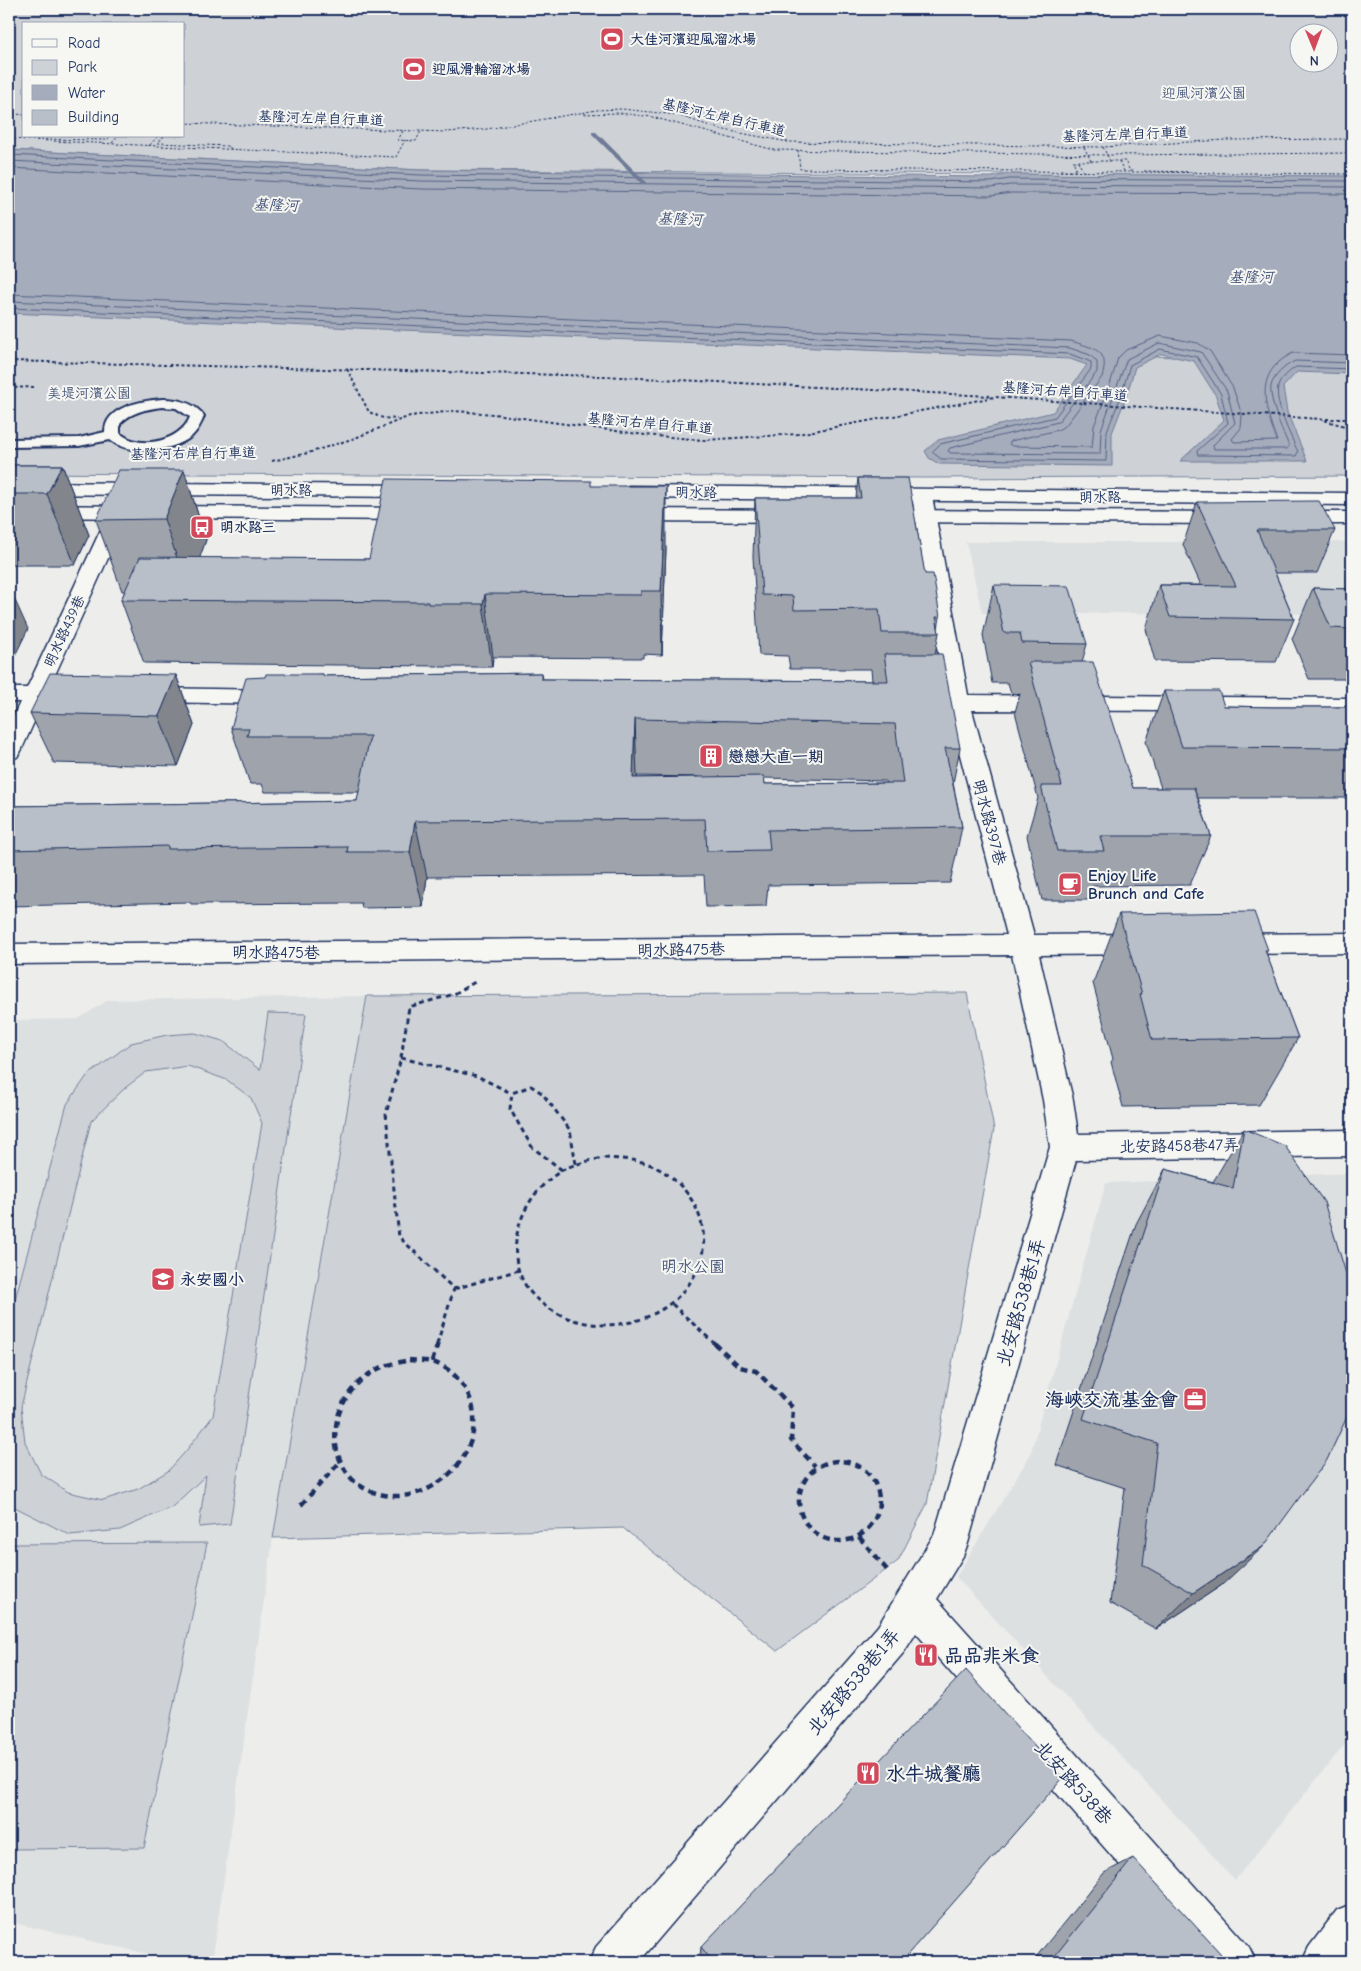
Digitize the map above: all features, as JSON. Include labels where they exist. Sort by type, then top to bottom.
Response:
[{"type":"street","points":[[715,492],[807,486],[1352,487]]},
{"type":"street","name":"明水路","points":[[9,488],[436,491]]},
{"type":"street","name":"明水路","points":[[616,492],[715,492],[924,507],[1253,518]]},
{"type":"street","name":"明水路","points":[[856,516],[924,507],[1352,499]]},
{"type":"street","name":"明水路397巷","points":[[924,507],[958,702],[1023,945],[1058,1100],[1065,1147]]},
{"type":"street","name":"明水路","points":[[9,511],[438,514]]},
{"type":"street","name":"明水路439巷","points":[[9,751],[119,512]]},
{"type":"street","name":"明水路","points":[[607,515],[806,516]]},
{"type":"street","points":[[1273,518],[1352,518]]},
{"type":"street","points":[[9,696],[299,697]]},
{"type":"street","points":[[919,702],[1352,705]]},
{"type":"street","points":[[1204,944],[1352,943]]},
{"type":"street","name":"明水路475巷","points":[[9,954],[1174,944]]},
{"type":"street","name":"北安路458巷47弄","points":[[1065,1147],[1352,1143]]},
{"type":"street","name":"北安路538巷1弄","points":[[611,1962],[892,1639],[950,1543],[1065,1147]]},
{"type":"street","name":"北安路538巷","points":[[914,1602],[1234,1962]]},
{"type":"street","points":[[1324,1962],[1352,1925]]},
{"type":"lane","points":[[175,403],[185,406],[197,416],[192,430],[183,436],[158,444],[131,444],[120,441],[113,435],[111,428],[118,417],[134,408],[148,404],[175,403]]},
{"type":"lane","points":[[9,443],[78,442],[113,435]]},
{"type":"path","name":"基隆河左岸自行車道","points":[[185,123],[403,131],[469,131],[576,114],[622,109],[677,115],[719,129],[788,142],[806,143],[1103,147],[1225,140],[1352,139]]},
{"type":"path","points":[[9,113],[22,115]]},
{"type":"path","points":[[576,114],[619,114],[652,117],[774,150],[1088,155],[1352,153]]},
{"type":"path","points":[[403,131],[398,140],[416,140],[421,131]]},
{"type":"path","points":[[31,140],[40,138],[107,140],[109,138]]},
{"type":"path","points":[[111,143],[116,138]]},
{"type":"path","points":[[150,145],[156,138]]},
{"type":"path","points":[[162,138],[158,143],[227,146],[232,149]]},
{"type":"path","points":[[9,139],[396,156],[405,140]]},
{"type":"path","points":[[788,142],[788,150]]},
{"type":"path","points":[[806,143],[806,150]]},
{"type":"path","points":[[1084,146],[1091,161]]},
{"type":"path","points":[[1103,147],[1110,161]]},
{"type":"path","points":[[798,150],[800,169],[1352,174]]},
{"type":"path","points":[[1020,172],[1024,170],[1077,170],[1073,161],[1078,160],[1119,160],[1125,161],[1130,171],[1192,171],[1201,173]]},
{"type":"path","points":[[1078,160],[1084,172]]},
{"type":"path","points":[[1119,160],[1125,173]]},
{"type":"path","points":[[9,361],[141,366],[546,374],[807,384],[995,397]]},
{"type":"path","points":[[347,369],[369,412],[383,418],[399,419]]},
{"type":"path","points":[[9,388],[34,387]]},
{"type":"path","name":"基隆河右岸自行車道","points":[[270,462],[308,453],[355,438],[399,419],[454,411],[494,414],[645,435],[704,440],[747,439],[798,434],[995,397],[1055,399],[1320,419],[1352,428]]},
{"type":"path","points":[[1320,419],[1352,419]]},
{"type":"path","points":[[454,1289],[399,1237],[386,1114],[401,1058],[409,1007],[454,994],[483,977],[481,950]]},
{"type":"path","points":[[401,1058],[477,1076],[512,1093],[531,1086],[542,1093],[570,1130],[576,1164]]},
{"type":"path","points":[[512,1093],[510,1109],[532,1146],[562,1170]]},
{"type":"path","points":[[604,1158],[632,1159],[659,1169],[681,1184],[697,1206],[704,1231],[702,1257],[692,1283],[672,1304],[645,1320],[615,1326],[584,1324],[555,1313],[532,1294],[519,1270],[515,1241],[521,1213],[538,1189],[562,1170],[576,1164],[604,1158]]},
{"type":"path","points":[[454,1289],[519,1270]]},
{"type":"path","points":[[432,1362],[454,1289]]},
{"type":"path","points":[[672,1304],[740,1367],[756,1371],[793,1408],[791,1440],[815,1467]]},
{"type":"path","points":[[409,1360],[432,1362],[451,1372],[466,1386],[474,1405],[476,1426],[472,1441],[457,1469],[438,1485],[416,1494],[392,1497],[370,1492],[352,1480],[340,1462],[334,1440],[338,1417],[348,1395],[365,1377],[386,1365],[409,1360]]},
{"type":"path","points":[[839,1460],[852,1464],[872,1480],[878,1493],[879,1505],[876,1518],[870,1530],[859,1538],[833,1541],[819,1536],[808,1526],[801,1514],[798,1500],[806,1475],[815,1467],[839,1460]]},
{"type":"path","points":[[301,1505],[340,1462]]},
{"type":"shaded area","points":[[966,542],[1348,542],[1352,551],[1352,614],[982,613]]},
{"type":"shaded area","name":"永安國小","points":[[367,996],[273,1538],[212,1962],[182,1962],[9,1922],[9,1020],[78,1019],[108,1000]]},
{"type":"shaded area","points":[[1352,1173],[1352,1736],[1235,1880],[956,1577],[1030,1455],[1106,1183]]},
{"type":"green space","name":"迎風河濱公園","points":[[9,9],[1352,9],[1352,180],[1009,174],[421,170],[9,150]]},
{"type":"green space","name":"美堤河濱公園","points":[[9,311],[1352,364],[1352,476],[926,478],[9,473]]},
{"type":"green space","name":"明水公園","points":[[967,993],[994,1129],[927,1504],[898,1561],[777,1651],[623,1528],[273,1538],[367,996]]},
{"type":"green space","points":[[268,1013],[306,1014],[230,1524],[199,1527],[206,1475],[172,1507],[120,1530],[70,1535],[9,1504],[9,1322],[67,1104],[87,1076],[131,1043],[167,1035],[195,1033],[223,1041],[260,1070]],"holes":[[[188,1066],[227,1080],[251,1098],[262,1123],[213,1416],[168,1471],[138,1489],[103,1500],[68,1492],[41,1474],[25,1442],[21,1407],[91,1121],[125,1088],[146,1072]]]},
{"type":"green space","points":[[207,1543],[144,1848],[9,1849],[9,1544]]},
{"type":"water","name":"基隆河","points":[[9,150],[421,170],[991,177],[1009,174],[1352,176],[1352,374],[1297,372],[1283,387],[1287,412],[1307,461],[1180,461],[1224,420],[1216,396],[1194,361],[1161,354],[1135,367],[1112,433],[1112,466],[939,464],[929,458],[925,451],[938,440],[1053,412],[1087,365],[1070,359],[9,313]]},
{"type":"building","points":[[9,465],[62,465],[47,494],[9,494]]},
{"type":"building","points":[[119,470],[184,470],[164,519],[96,520]]},
{"type":"building","points":[[858,478],[908,478],[925,574],[933,574],[940,617],[936,617],[939,633],[882,633],[879,609],[794,610],[793,596],[762,595],[755,498],[861,498]]},
{"type":"building","points":[[386,479],[591,481],[591,486],[666,486],[661,591],[641,591],[641,595],[485,594],[483,604],[121,600],[140,557],[369,559]]},
{"type":"building","points":[[1319,501],[1335,530],[1257,530],[1294,619],[1170,617],[1159,585],[1236,586],[1197,502]]},
{"type":"building","points":[[994,585],[1069,586],[1087,644],[1022,643],[1020,633],[1004,633]]},
{"type":"building","points":[[1313,588],[1352,589],[1352,629],[1331,628]]},
{"type":"building","points":[[884,654],[942,654],[960,748],[945,748],[962,827],[768,830],[770,850],[707,851],[705,819],[415,821],[410,852],[347,852],[348,847],[168,849],[168,846],[9,850],[9,806],[357,801],[370,736],[247,736],[249,728],[231,728],[246,678],[265,677],[266,674],[323,674],[323,676],[541,673],[541,679],[888,681]],"holes":[[[635,719],[895,724],[903,783],[765,784],[764,776],[633,778]]]},
{"type":"building","points":[[1028,662],[1093,662],[1133,788],[1194,788],[1211,836],[1100,836],[1104,851],[1057,851],[1041,786],[1062,786]]},
{"type":"building","points":[[50,673],[176,675],[159,716],[30,713]]},
{"type":"building","points":[[1164,691],[1219,691],[1224,706],[1352,707],[1352,748],[1182,747]]},
{"type":"building","points":[[1254,912],[1268,950],[1265,950],[1298,1038],[1152,1040],[1140,994],[1142,994],[1119,914]]},
{"type":"building","name":"海峽交流基金會","points":[[1244,1129],[1285,1146],[1324,1202],[1352,1293],[1352,1406],[1327,1460],[1264,1546],[1193,1593],[1143,1565],[1157,1443],[1083,1419],[1165,1169],[1233,1188]]},
{"type":"building","points":[[966,1670],[1063,1778],[901,1962],[713,1962],[701,1947]]},
{"type":"building","points":[[1133,1858],[1221,1954],[1215,1962],[1050,1962]]},
{"type":"waterway","points":[[594,133],[644,183]]},
{"type":"place","name":"大佳河濱迎風溜冰場","points":[[612,39]]},
{"type":"place","name":"迎風滑輪溜冰場","points":[[414,69]]},
{"type":"place","name":"明水路三","points":[[202,527]]},
{"type":"place","name":"戀戀大直一期","points":[[711,756]]},
{"type":"place","name":"Enjoy Life Brunch and Cafe","points":[[1070,884]]},
{"type":"place","name":"永安國小","points":[[163,1279]]},
{"type":"place","name":"海峽交流基金會","points":[[1195,1399]]},
{"type":"place","name":"品品非米食","points":[[926,1655]]},
{"type":"place","name":"水牛城餐廳","points":[[868,1773]]}]
